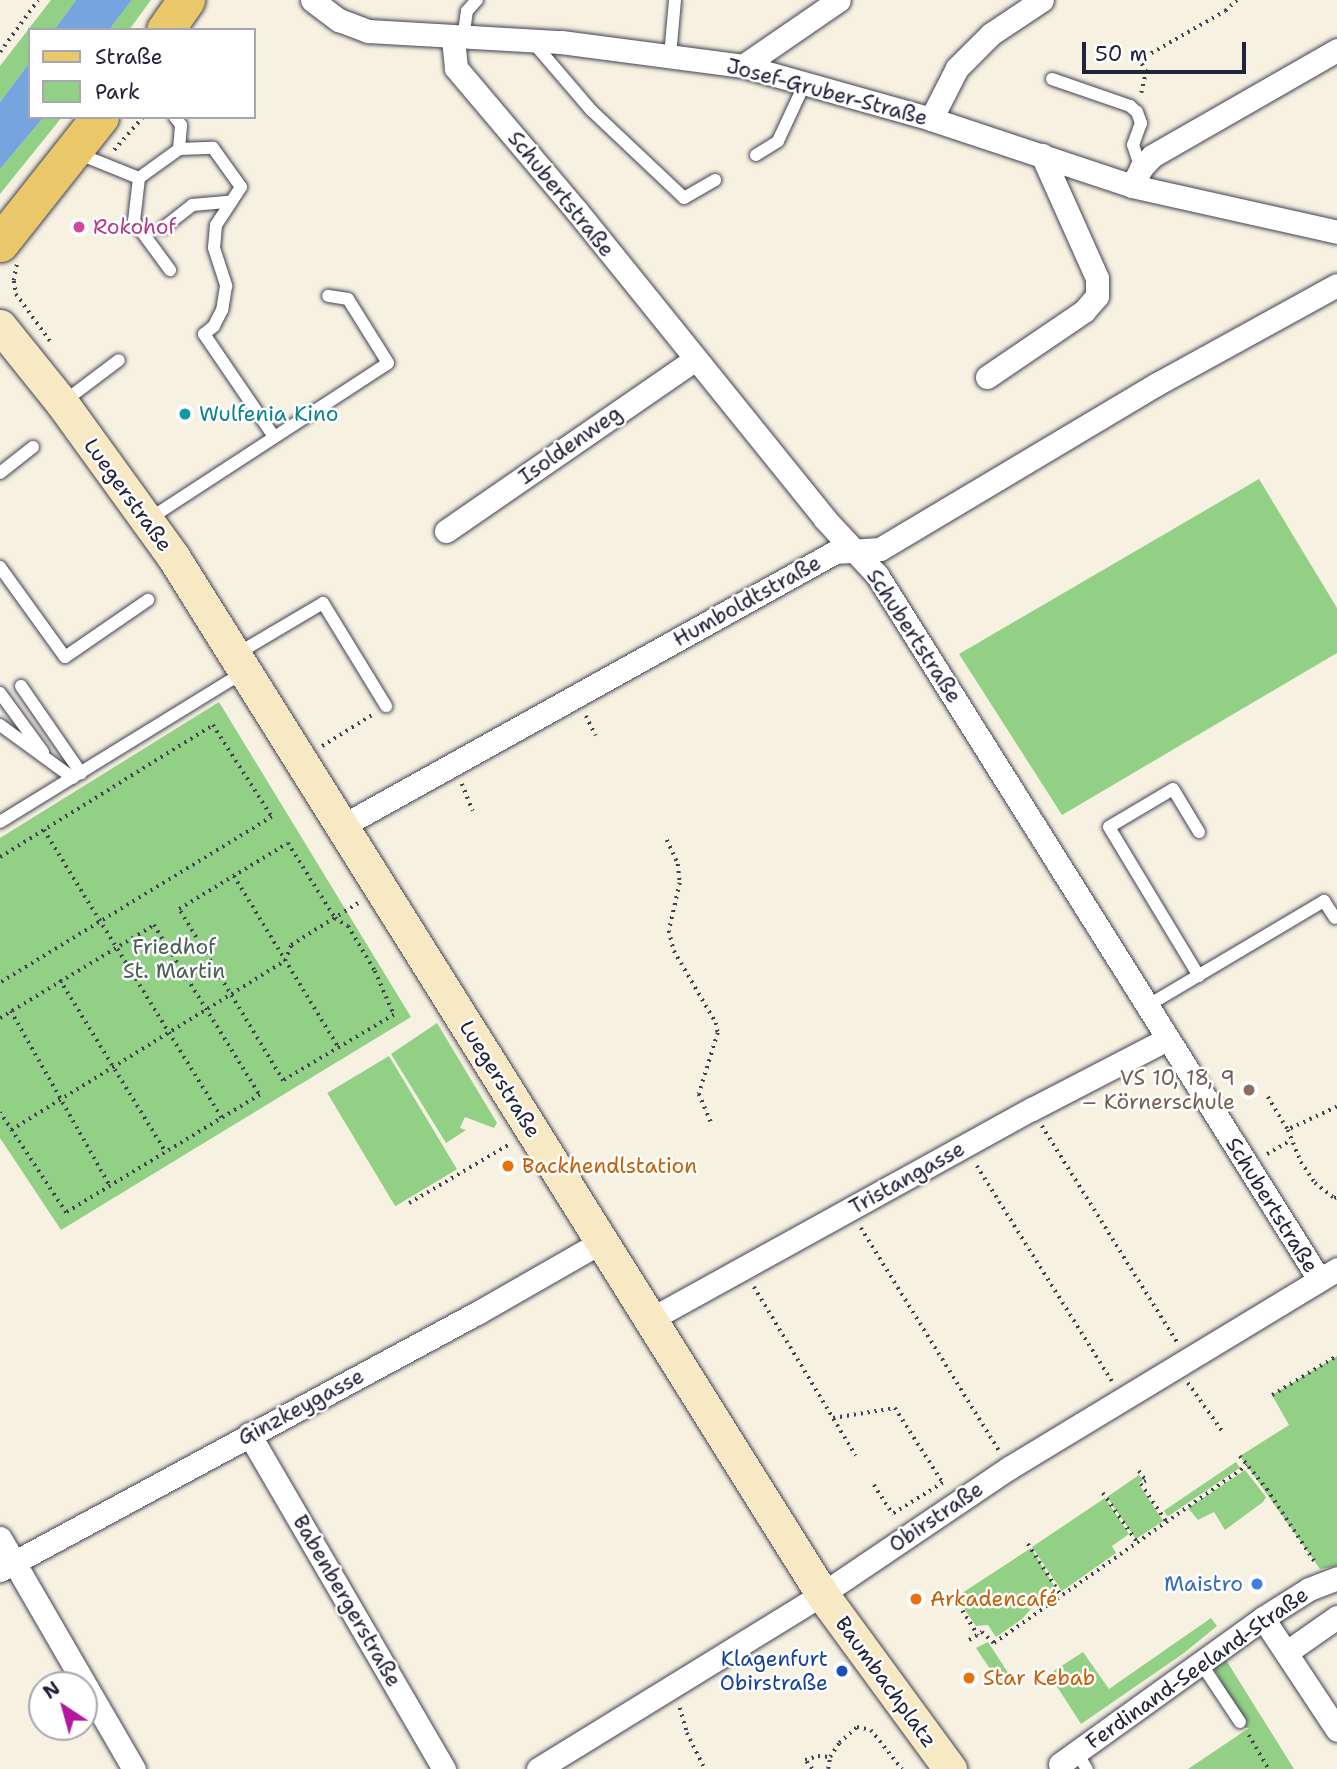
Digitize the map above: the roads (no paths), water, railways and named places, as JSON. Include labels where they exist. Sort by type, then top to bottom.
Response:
[{"type":"main road","points":[[166,28],[186,0]]},
{"type":"main road","points":[[11,251],[87,156],[99,119]]},
{"type":"street","name":"Josef-Gruber-Straße","points":[[312,0],[339,20],[368,31],[458,39],[532,41],[743,66],[931,119],[1042,155],[1136,177],[1337,232]]},
{"type":"street","points":[[743,66],[839,0]]},
{"type":"street","points":[[931,119],[957,68],[991,34],[1042,0]]},
{"type":"street","name":"Schubertstraße","points":[[458,39],[456,68],[576,210],[825,519],[877,575],[1248,1166],[1328,1274]]},
{"type":"street","points":[[1136,177],[1152,156],[1337,50]]},
{"type":"street","points":[[987,377],[1084,312],[1097,296],[1097,278],[1042,155]]},
{"type":"street","name":"Humboldtstraße","points":[[342,826],[835,552],[880,549],[1157,384],[1337,285]]},
{"type":"street","name":"Luegerstraße","points":[[0,326],[62,403],[147,521],[240,663],[822,1594]]},
{"type":"street","name":"Isoldenweg","points":[[446,531],[695,359]]},
{"type":"street","name":"Tristangasse","points":[[649,1320],[1032,1109],[1167,1039]]},
{"type":"street","name":"Ginzkeygasse","points":[[7,1566],[477,1313],[601,1242]]},
{"type":"street","name":"Obirstraße","points":[[537,1769],[822,1594],[1009,1468],[1328,1274]]},
{"type":"street","name":"Babenbergerstraße","points":[[249,1434],[444,1769]]},
{"type":"street","points":[[0,1538],[7,1566],[134,1769]]},
{"type":"street","name":"Ferdinand-Seeland-Straße","points":[[1074,1761],[1199,1662],[1264,1618],[1333,1580]]},
{"type":"street","name":"Baumbachplatz","points":[[822,1594],[950,1769]]},
{"type":"street","name":"Ferdinand-Seeland-Straße","points":[[1287,1652],[1337,1617]]},
{"type":"street","points":[[1264,1618],[1337,1730]]},
{"type":"lane","points":[[458,39],[467,11],[477,0]]},
{"type":"lane","points":[[670,56],[675,0]]},
{"type":"lane","points":[[532,41],[591,110],[684,198],[715,180]]},
{"type":"lane","points":[[1052,79],[1130,106],[1137,112],[1141,123],[1133,145],[1136,177]]},
{"type":"lane","points":[[756,155],[778,141],[805,83]]},
{"type":"lane","points":[[177,119],[181,125],[179,149]]},
{"type":"lane","points":[[170,270],[135,221],[139,178],[179,149],[213,148],[241,187],[216,225],[214,248],[226,286],[222,310],[214,326],[204,334],[274,435]]},
{"type":"lane","points":[[87,156],[139,178]]},
{"type":"lane","points":[[163,228],[192,205],[229,202]]},
{"type":"lane","points":[[147,521],[388,362],[348,299],[328,296]]},
{"type":"lane","points":[[62,403],[119,360]]},
{"type":"lane","points":[[0,473],[33,447]]},
{"type":"lane","points":[[0,567],[65,657],[148,600]]},
{"type":"lane","points":[[0,822],[77,775],[323,603],[386,706]]},
{"type":"lane","points":[[21,686],[77,775]]},
{"type":"lane","points":[[0,693],[49,761]]},
{"type":"lane","points":[[0,725],[49,761],[77,775]]},
{"type":"lane","points":[[1199,832],[1172,789],[1109,827],[1199,975]]},
{"type":"lane","points":[[1147,1006],[1324,901],[1335,918]]},
{"type":"lane","points":[[1199,1662],[1240,1722]]},
{"type":"water","points":[[76,0],[132,0],[111,28],[55,28]]},
{"type":"water","points":[[28,65],[28,119],[42,119],[0,169],[0,102]]},
{"type":"place","name":"Rokohof","points":[[79,227]]},
{"type":"place","name":"Wulfenia Kino","points":[[185,414]]},
{"type":"place","name":"VS 10, 18, 9 – Körnerschule","points":[[1249,1090]]},
{"type":"place","name":"Backhendlstation","points":[[508,1166]]},
{"type":"place","name":"Maistro","points":[[1257,1584]]},
{"type":"place","name":"Arkadencafé","points":[[916,1599]]},
{"type":"place","name":"Klagenfurt Obirstraße","points":[[842,1671]]},
{"type":"place","name":"Star Kebab","points":[[969,1678]]},
{"type":"park label","name":"Friedhof St. Martin","points":[[174,959]]}]
